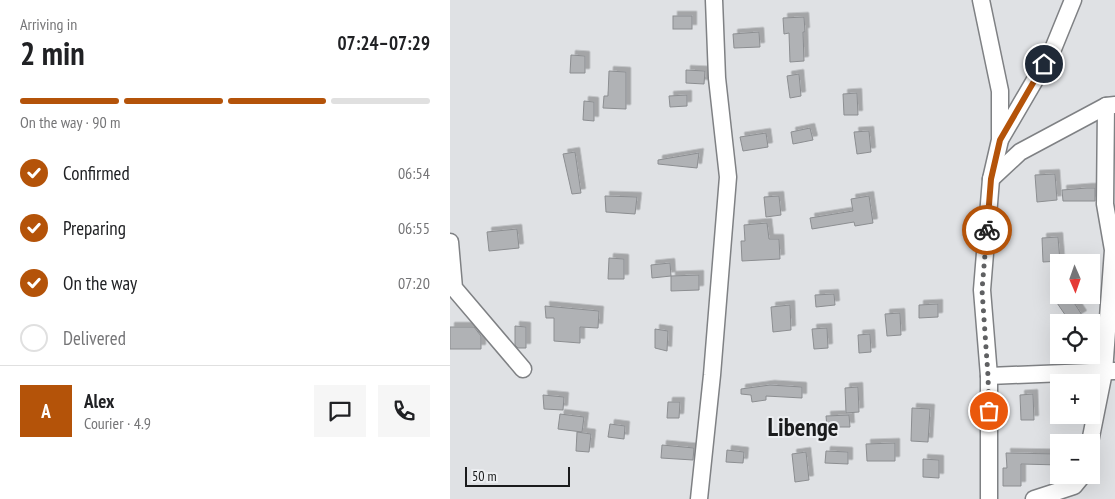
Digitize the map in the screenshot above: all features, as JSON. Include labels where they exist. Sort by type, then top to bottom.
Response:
[{"type":"street","points":[[699,499],[712,375],[728,177],[717,78],[714,0]]},
{"type":"street","points":[[981,0],[1000,91],[1000,140],[991,179],[982,290],[988,376],[990,499]]},
{"type":"street","points":[[1000,140],[1053,49],[1073,0]]},
{"type":"street","points":[[991,179],[1020,152],[1111,105]]},
{"type":"street","points":[[1092,434],[1109,372],[1113,250],[1106,204],[1111,105]]},
{"type":"street","points":[[450,242],[452,288],[523,369]]},
{"type":"street","points":[[988,376],[1109,372]]},
{"type":"street","points":[[1034,499],[1076,484]]},
{"type":"building","points":[[673,16],[692,16],[692,29],[673,29]]},
{"type":"building","points":[[804,17],[804,61],[790,62],[789,33],[784,34],[783,18]]},
{"type":"building","points":[[759,32],[760,47],[734,48],[733,34]]},
{"type":"building","points":[[571,55],[585,56],[585,73],[570,73]]},
{"type":"building","points":[[686,70],[705,71],[704,84],[686,83]]},
{"type":"building","points":[[609,71],[626,72],[626,109],[603,108],[604,96],[608,96]]},
{"type":"building","points":[[799,74],[801,96],[790,98],[787,76]]},
{"type":"building","points":[[857,93],[858,115],[844,115],[843,94]]},
{"type":"building","points":[[687,95],[687,106],[670,107],[669,96]]},
{"type":"building","points":[[584,101],[594,102],[594,121],[583,120]]},
{"type":"building","points":[[810,128],[813,140],[793,144],[791,132]]},
{"type":"building","points":[[869,131],[871,152],[857,154],[854,132]]},
{"type":"building","points":[[766,133],[768,147],[743,151],[740,137]]},
{"type":"building","points":[[575,152],[581,193],[572,194],[563,154]]},
{"type":"building","points":[[699,153],[697,168],[658,164],[658,160]]},
{"type":"building","points":[[1055,174],[1057,200],[1037,202],[1035,175]]},
{"type":"building","points":[[1095,188],[1095,201],[1063,201],[1062,190]]},
{"type":"building","points":[[605,196],[637,197],[635,214],[606,212]]},
{"type":"building","points":[[779,196],[781,215],[766,217],[764,197]]},
{"type":"building","points":[[869,196],[873,223],[855,226],[854,222],[812,229],[810,218],[853,211],[851,199]]},
{"type":"building","points":[[767,223],[769,239],[779,239],[780,259],[742,261],[741,241],[745,241],[744,225]]},
{"type":"building","points":[[517,229],[519,248],[489,251],[487,232]]},
{"type":"building","points":[[1058,237],[1059,254],[1050,254],[1050,262],[1043,262],[1042,238]]},
{"type":"building","points":[[609,258],[624,259],[624,279],[608,279]]},
{"type":"building","points":[[670,263],[671,276],[652,278],[651,265]]},
{"type":"building","points":[[699,275],[699,290],[671,291],[671,276]]},
{"type":"building","points":[[834,294],[835,305],[816,307],[815,295]]},
{"type":"building","points":[[938,304],[938,317],[919,318],[919,305]]},
{"type":"building","points":[[1058,304],[1075,304],[1081,314],[1065,314]]},
{"type":"building","points":[[790,305],[791,330],[773,332],[771,307]]},
{"type":"building","points":[[545,306],[599,311],[598,328],[580,327],[580,343],[554,341],[554,318],[546,318]]},
{"type":"building","points":[[900,313],[901,335],[887,336],[885,314]]},
{"type":"building","points":[[515,326],[526,327],[526,348],[518,348],[515,345]]},
{"type":"building","points":[[450,327],[474,327],[481,336],[481,349],[450,349]]},
{"type":"building","points":[[827,328],[828,348],[814,349],[812,329]]},
{"type":"building","points":[[655,329],[668,331],[667,351],[655,348]]},
{"type":"building","points":[[870,334],[871,352],[859,353],[858,335]]},
{"type":"building","points":[[770,385],[802,387],[802,398],[766,396],[766,400],[752,402],[751,395],[741,394],[741,389]]},
{"type":"building","points":[[858,387],[859,412],[846,413],[845,388]]},
{"type":"building","points":[[1033,394],[1034,420],[1021,420],[1020,395]]},
{"type":"building","points":[[543,395],[564,397],[563,410],[544,409]]},
{"type":"building","points":[[668,402],[680,402],[679,418],[667,418]]},
{"type":"building","points":[[912,408],[930,409],[928,442],[911,441]]},
{"type":"building","points":[[560,414],[584,417],[582,432],[558,429]]},
{"type":"building","points":[[849,415],[850,427],[827,427],[826,416]]},
{"type":"building","points":[[610,424],[625,426],[624,439],[608,437]]},
{"type":"building","points":[[577,432],[591,434],[589,452],[576,451]]},
{"type":"building","points":[[895,443],[895,461],[867,461],[866,444]]},
{"type":"building","points":[[662,445],[694,448],[693,460],[661,458]]},
{"type":"building","points":[[727,450],[744,452],[743,463],[726,462]]},
{"type":"building","points":[[826,451],[848,452],[848,464],[825,463]]},
{"type":"building","points":[[806,452],[809,480],[795,482],[792,454]]},
{"type":"building","points":[[1006,453],[1050,454],[1050,465],[1021,464],[1021,486],[1003,486],[1003,468],[1007,468]]},
{"type":"building","points":[[923,459],[939,460],[939,478],[923,477]]},
{"type":"way so far","points":[[987,230],[982,290],[989,411]]},
{"type":"district","name":"Libenge","points":[[803,427]]},
{"type":"route","points":[[987,230],[991,179],[1000,140],[1044,64]]}]
